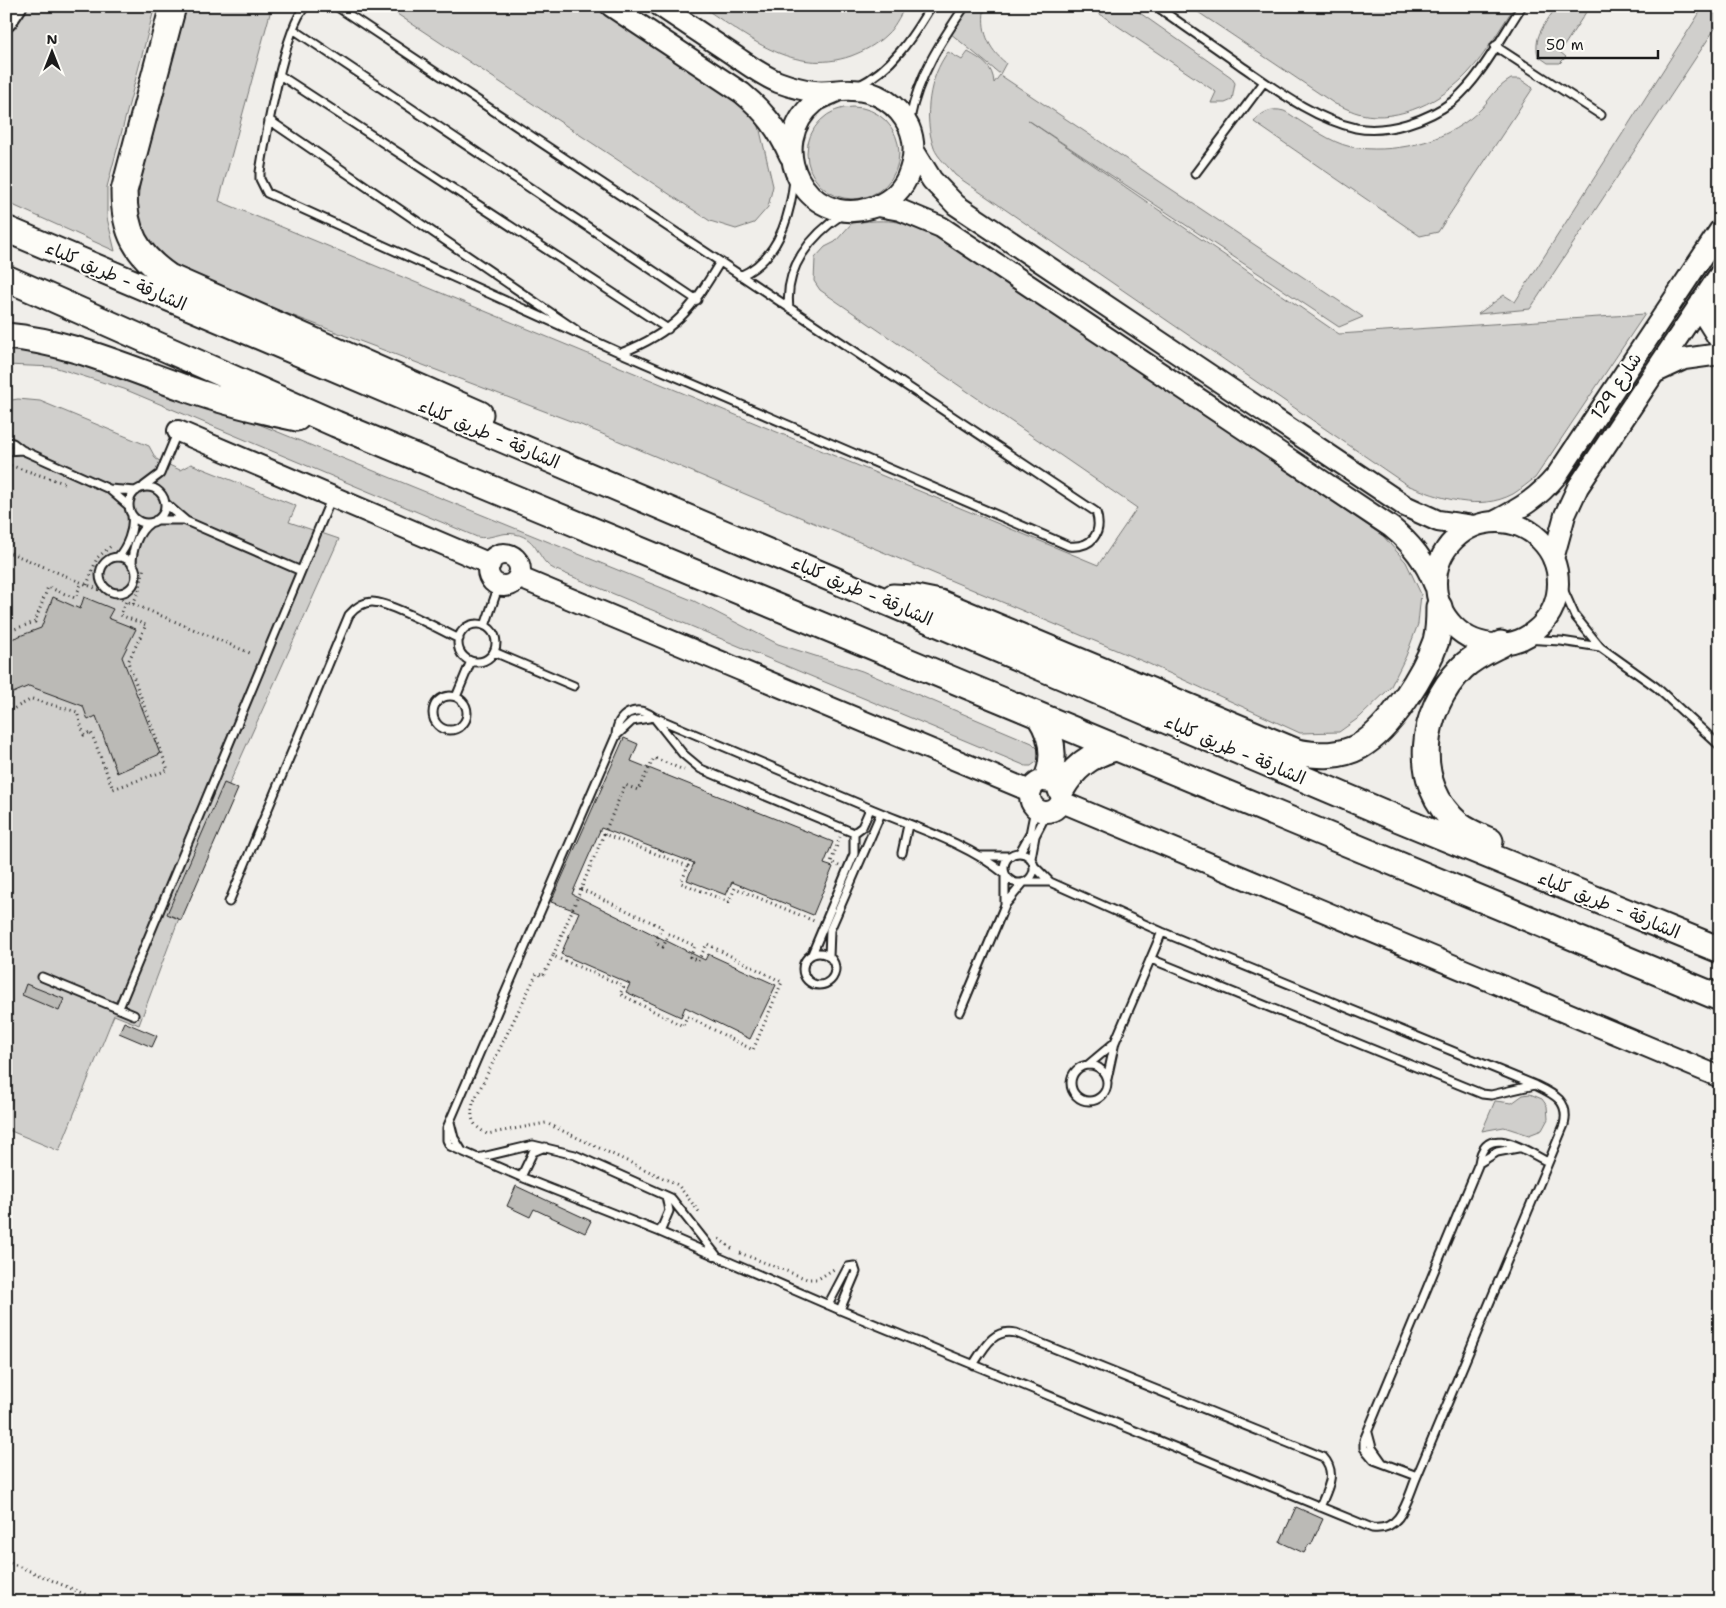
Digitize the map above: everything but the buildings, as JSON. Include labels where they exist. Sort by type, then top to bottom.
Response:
[{"type":"highway","points":[[173,6],[124,191],[124,212],[129,232],[139,250],[152,265],[170,277],[276,325],[464,405],[538,445],[572,470]]},
{"type":"highway","name":"الشارقة - طريق كلباء","points":[[6,229],[1394,817],[1720,950]]},
{"type":"highway","points":[[6,278],[336,424],[1720,998]]},
{"type":"highway","points":[[6,336],[36,340],[71,349],[232,403],[336,424]]},
{"type":"highway","points":[[874,596],[915,598],[940,603],[1297,752],[1318,756],[1340,754],[1360,746],[1378,733],[1394,713],[1430,655],[1436,640],[1437,596]]},
{"type":"highway","points":[[1512,642],[1481,654],[1463,667],[1448,684],[1430,720],[1426,738],[1429,778],[1437,798],[1450,816],[1472,833],[1720,938]]},
{"type":"highway","points":[[1040,717],[1050,736],[1052,748],[1052,764],[1047,797]]},
{"type":"highway","points":[[1047,797],[1078,767],[1095,755],[1115,748]]},
{"type":"street","points":[[6,21],[16,6]]},
{"type":"street","points":[[611,6],[742,92],[759,107],[777,128],[803,188],[815,200],[830,208],[847,212],[863,211],[878,206],[892,197],[904,184],[911,168],[914,151],[909,127],[899,111],[885,99],[869,92],[814,91],[776,81],[660,6]]},
{"type":"street","points":[[793,165],[792,137],[801,117],[816,101],[843,91]]},
{"type":"street","points":[[878,206],[900,210],[941,227],[1391,527],[1406,539],[1418,553],[1450,623],[1464,636],[1482,643],[1512,642],[1538,629],[1549,615],[1556,598],[1559,580],[1553,559],[1546,546],[1523,528],[1494,522],[1473,526],[1438,520],[1405,506],[956,204],[943,193],[914,151]]},
{"type":"street","name":"شارع 129","points":[[1494,522],[1531,502],[1542,493],[1557,475],[1720,230]]},
{"type":"street","name":"شارع 129","points":[[1553,559],[1565,515],[1578,487],[1720,274]]},
{"type":"street","points":[[1701,302],[1705,317],[1720,341]]},
{"type":"street","points":[[1655,373],[1684,359],[1720,354]]},
{"type":"street","points":[[178,431],[331,498],[490,564]]},
{"type":"street","points":[[1437,596],[1437,568],[1444,550],[1457,536],[1473,526]]},
{"type":"street","points":[[496,556],[511,556],[518,562],[518,577],[512,584],[499,585],[489,574],[490,564],[496,556]]},
{"type":"street","points":[[518,577],[1720,1077]]},
{"type":"lane","points":[[306,6],[293,28],[269,120],[260,172],[260,180],[267,193],[621,353],[1070,546],[1081,547],[1091,542],[1098,534],[1099,523],[1096,512],[336,6]]},
{"type":"lane","points":[[843,91],[870,80],[894,60],[931,6]]},
{"type":"lane","points":[[909,127],[916,94],[923,76],[941,42],[966,6]]},
{"type":"lane","points":[[1156,6],[1264,82],[1332,120],[1358,128],[1381,128],[1409,124],[1452,101],[1470,83],[1522,6]]},
{"type":"lane","points":[[293,28],[697,300]]},
{"type":"lane","points":[[1496,46],[1601,115]]},
{"type":"lane","points":[[280,76],[668,329]]},
{"type":"lane","points":[[1195,174],[1264,82]]},
{"type":"lane","points":[[269,120],[592,340]]},
{"type":"lane","points":[[740,276],[757,266],[776,244],[790,210],[793,165]]},
{"type":"lane","points":[[789,308],[790,279],[799,258],[812,240],[828,224],[847,212]]},
{"type":"lane","points":[[621,353],[647,343],[668,329],[697,300],[720,262]]},
{"type":"lane","points":[[6,441],[109,489],[129,506],[132,515],[132,528],[125,547],[118,557],[105,562],[99,574],[104,587],[116,593],[129,589],[136,578],[132,564],[133,550],[140,532],[161,515],[164,500],[160,474],[178,431]]},
{"type":"lane","points":[[6,451],[22,450]]},
{"type":"lane","points":[[129,506],[132,495],[160,474]]},
{"type":"lane","points":[[109,489],[154,488],[186,520],[301,572]]},
{"type":"lane","points":[[119,1008],[331,498]]},
{"type":"lane","points":[[132,515],[140,521],[186,520]]},
{"type":"lane","points":[[118,557],[126,559],[132,564]]},
{"type":"lane","points":[[1559,580],[1575,616],[1600,648],[1656,688],[1720,746]]},
{"type":"lane","points":[[485,626],[499,585]]},
{"type":"lane","points":[[229,902],[349,615],[354,609],[366,603],[381,604],[459,639]]},
{"type":"lane","points":[[472,625],[485,626],[494,634],[496,646],[494,652],[484,661],[471,661],[461,652],[459,639],[462,633],[472,625]]},
{"type":"lane","points":[[1512,642],[1561,641],[1600,648]]},
{"type":"lane","points":[[494,652],[574,686]]},
{"type":"lane","points":[[456,697],[471,661]]},
{"type":"lane","points":[[444,696],[456,697],[465,705],[467,717],[460,727],[455,730],[443,729],[434,721],[432,710],[435,704],[444,696]]},
{"type":"lane","points":[[1047,797],[1033,835],[1031,858],[1034,866],[1050,882],[1162,932],[1536,1085],[1560,1099],[1566,1116],[1548,1162],[1399,1519],[1387,1528],[1372,1528],[973,1365],[660,1232],[456,1150],[447,1140],[447,1128],[616,736],[632,721],[654,717],[908,824],[980,856],[1013,882],[1050,882]]},
{"type":"lane","points":[[654,717],[684,754],[701,769],[854,833]]},
{"type":"lane","points":[[980,856],[1010,856],[1020,852],[1033,835],[1047,797]]},
{"type":"lane","points":[[854,833],[862,827],[870,808]]},
{"type":"lane","points":[[854,833],[854,854],[812,954],[807,958],[802,968],[806,980],[817,986],[828,983],[833,979],[835,967],[829,956],[830,930],[881,813]]},
{"type":"lane","points":[[902,853],[908,824]]},
{"type":"lane","points":[[1020,852],[1031,858]]},
{"type":"lane","points":[[1006,905],[1004,864],[1010,856]]},
{"type":"lane","points":[[960,1012],[1006,905],[1024,882],[1032,876],[1034,866]]},
{"type":"lane","points":[[1115,1042],[1072,1076],[1072,1090],[1076,1096],[1088,1102],[1101,1098],[1108,1086],[1107,1079],[1115,1042],[1162,932]]},
{"type":"lane","points":[[812,954],[821,953],[829,956]]},
{"type":"lane","points":[[1151,959],[1482,1094],[1496,1095],[1536,1085]]},
{"type":"lane","points":[[42,977],[134,1015]]},
{"type":"lane","points":[[1088,1065],[1102,1070],[1107,1079]]},
{"type":"lane","points":[[1417,1476],[1382,1462],[1372,1448],[1368,1432],[1479,1163],[1480,1154],[1485,1146],[1493,1141],[1502,1140],[1510,1142],[1518,1148],[1548,1162]]},
{"type":"lane","points":[[478,1158],[528,1146],[548,1147],[602,1166],[673,1200],[718,1257]]},
{"type":"lane","points":[[521,1177],[533,1152],[548,1147]]},
{"type":"lane","points":[[1479,1163],[1497,1152],[1518,1148]]},
{"type":"lane","points":[[660,1232],[669,1211],[666,1196]]},
{"type":"lane","points":[[828,1305],[848,1267],[854,1266],[856,1272],[840,1310]]},
{"type":"lane","points":[[973,1365],[994,1335],[1009,1331],[1323,1457],[1331,1474],[1320,1507]]},
{"type":"path","points":[[6,464],[75,487]]},
{"type":"path","points":[[87,584],[97,558],[116,544]]},
{"type":"path","points":[[6,551],[250,653]]},
{"type":"path","points":[[133,604],[144,574],[142,557]]},
{"type":"path","points":[[6,632],[35,622],[48,587],[75,598],[82,582]]},
{"type":"path","points":[[6,700],[11,710],[32,699],[77,712],[84,736],[91,732],[113,789],[168,770],[128,662],[146,625],[120,615],[126,601]]},
{"type":"path","points":[[690,773],[654,758],[638,790],[625,785],[543,976],[536,973],[472,1103],[471,1118],[476,1128],[487,1134],[546,1123],[678,1185],[702,1216]]},
{"type":"path","points":[[604,834],[688,866],[681,883],[729,902],[735,888],[816,921],[819,913]]},
{"type":"path","points":[[836,873],[839,865],[831,862],[842,834]]},
{"type":"path","points":[[552,956],[624,986],[620,994],[684,1026],[687,1016],[753,1050],[782,982],[707,944],[698,960],[690,956],[695,946],[669,934],[663,947],[655,943],[662,927],[581,889]]},
{"type":"path","points":[[713,1231],[732,1250],[807,1279],[818,1279],[836,1267]]},
{"type":"path","points":[[6,1561],[103,1602]]},
{"type":"shaded area","points":[[24,6],[155,6],[107,187],[107,218],[115,251],[6,202],[6,34]]},
{"type":"shaded area","points":[[187,6],[272,6],[219,201],[1098,565],[1137,508],[820,290],[814,281],[815,258],[825,247],[835,242],[852,223],[882,221],[906,224],[928,231],[955,245],[1383,536],[1406,562],[1421,594],[1418,624],[1406,656],[1390,688],[1360,717],[1339,732],[1300,733],[1147,663],[581,425],[183,274],[151,249],[137,210],[140,184]]},
{"type":"shaded area","points":[[385,6],[595,6],[747,106],[758,122],[773,186],[768,207],[754,223],[736,229],[710,221]]},
{"type":"shaded area","points":[[701,6],[900,6],[904,9],[890,32],[861,52],[830,61],[810,61],[790,57],[754,41]]},
{"type":"shaded area","points":[[971,6],[985,6],[984,23],[987,38],[994,51],[1006,63],[1000,74],[950,33]]},
{"type":"shaded area","points":[[1088,6],[1130,6],[1231,77],[1235,83],[1232,100],[1225,103],[1211,103],[1216,92]]},
{"type":"shaded area","points":[[1189,6],[1515,6],[1481,58],[1458,83],[1419,107],[1405,112],[1375,116],[1358,113],[1335,104]]},
{"type":"shaded area","points":[[1557,6],[1590,6],[1560,52],[1566,57],[1560,63],[1548,63],[1538,56],[1537,42],[1545,24]]},
{"type":"shaded area","points":[[1704,6],[1720,6],[1720,21],[1530,309],[1478,314],[1504,295],[1515,302]]},
{"type":"shaded area","points":[[948,52],[962,60],[968,52],[978,58],[989,68],[994,83],[1000,75],[1363,317],[1339,327],[1028,120],[1339,334],[1645,314],[1535,478],[1513,494],[1487,502],[1460,501],[1420,490],[1407,485],[955,175],[934,148],[929,123],[932,85],[941,62]]},
{"type":"shaded area","points":[[1511,79],[1520,79],[1533,88],[1438,232],[1420,236],[1254,122],[1267,112],[1279,110],[1288,113],[1328,138],[1350,147],[1374,149],[1408,146],[1440,136],[1470,119],[1498,89]]},
{"type":"shaded area","points":[[853,107],[870,111],[885,121],[895,136],[899,153],[895,170],[885,185],[870,195],[853,199],[836,195],[821,185],[811,170],[807,153],[811,136],[821,121],[836,111]]},
{"type":"shaded area","points":[[6,341],[96,358],[694,601],[778,644],[862,671],[1032,743],[1039,750],[1039,760],[1031,766],[1026,766],[554,569],[548,565],[534,545],[523,537],[510,533],[482,538],[477,537],[124,389],[54,367],[6,365]]},
{"type":"shaded area","points":[[18,399],[40,401],[149,446],[156,459],[180,470],[191,464],[296,506],[289,522],[339,539],[230,782],[139,1025],[114,1015],[59,1151],[6,1129],[6,401]]},
{"type":"shaded area","points":[[1530,1094],[1542,1099],[1547,1106],[1548,1119],[1542,1130],[1529,1135],[1504,1127],[1482,1131],[1495,1101],[1512,1103],[1523,1095]]}]
